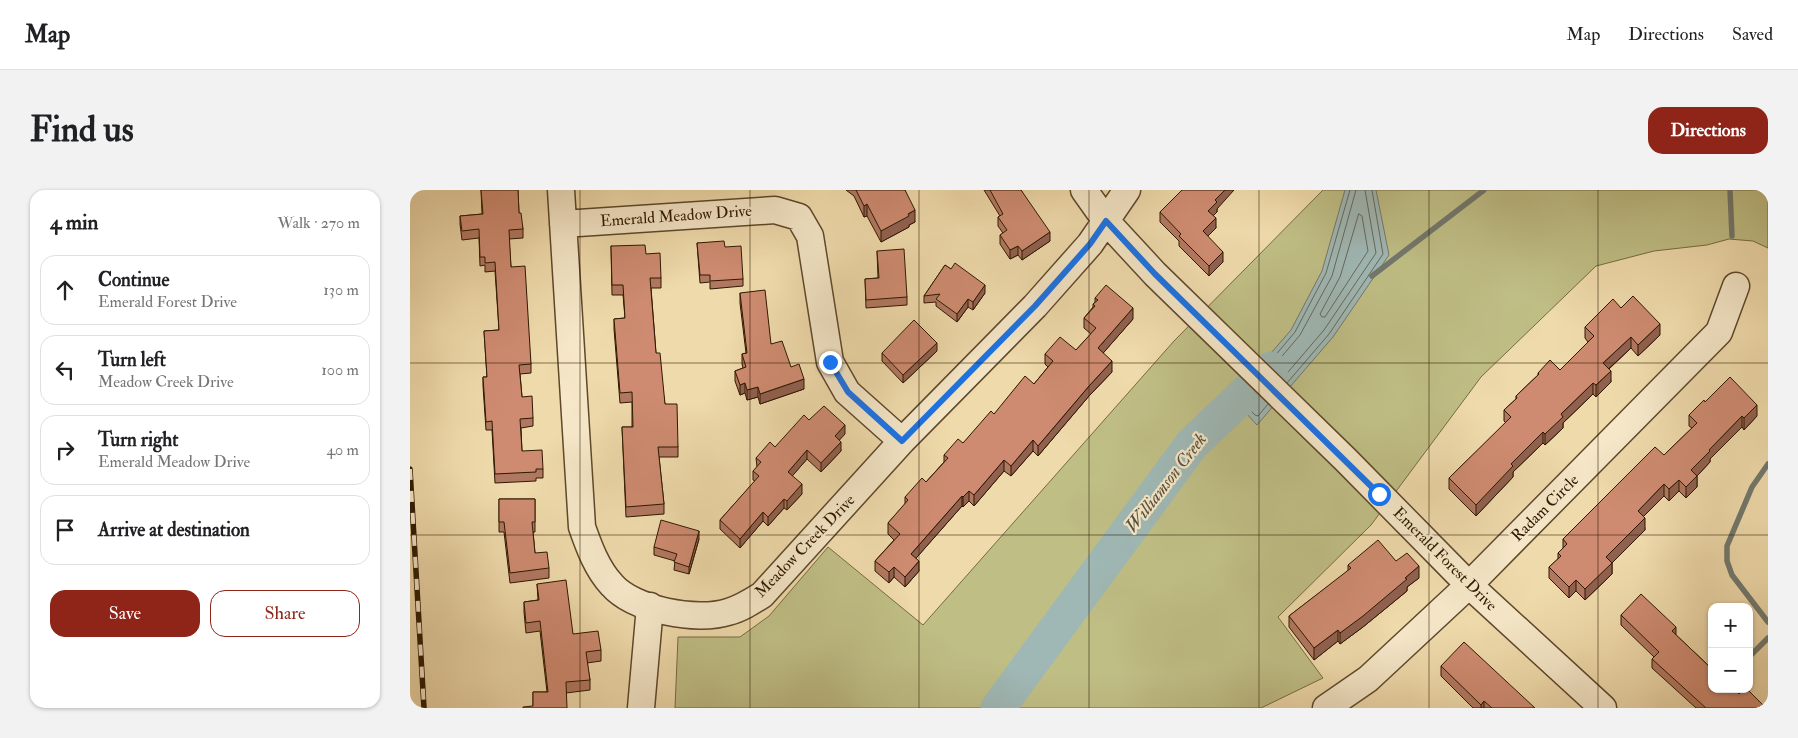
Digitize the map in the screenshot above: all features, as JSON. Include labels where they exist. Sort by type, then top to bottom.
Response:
[{"type":"street","name":"Meadow Creek Drive","points":[[561,190],[582,527],[592,556],[612,586],[630,598],[665,612],[704,616],[727,613],[742,607],[762,595],[902,441],[1035,306],[1090,244],[1127,190]]},
{"type":"street","name":"Emerald Forest Drive","points":[[1084,190],[1106,221],[1155,274],[1346,460],[1469,585],[1603,708]]},
{"type":"street","name":"Emerald Meadow Drive","points":[[563,224],[775,210],[799,217],[810,236],[830,362],[848,392],[902,441]]},
{"type":"street","name":"Radam Circle","points":[[1326,708],[1368,679],[1469,585],[1719,332],[1736,286]]},
{"type":"street","points":[[641,708],[650,606]]},
{"type":"shaded area","points":[[1323,190],[1768,190],[1768,248],[1753,241],[1729,239],[1707,245],[1654,251],[1596,266],[1481,377],[1371,525],[1278,617],[1323,678],[1261,708],[675,708],[678,637],[740,637],[769,616],[828,547],[923,625],[1174,341]]},
{"type":"water","points":[[1345,190],[1376,190],[1389,255],[1333,337],[1257,425],[1232,398],[1291,330],[1322,271]]},
{"type":"building","points":[[481,190],[518,190],[519,213],[521,213],[523,229],[509,230],[511,267],[525,266],[531,364],[519,365],[522,397],[532,396],[533,418],[520,419],[522,451],[542,450],[543,469],[536,469],[536,472],[495,474],[492,421],[486,422],[483,377],[487,377],[484,331],[499,330],[495,262],[485,263],[485,257],[480,257],[479,229],[462,231],[460,216],[483,214]]},
{"type":"building","points":[[856,190],[905,190],[915,210],[908,214],[909,216],[881,231],[867,204],[864,206]]},
{"type":"building","points":[[990,190],[1021,190],[1050,232],[1022,251],[1018,246],[1010,250],[1000,235],[1007,230],[998,217],[1003,214]]},
{"type":"building","points":[[1182,190],[1225,190],[1208,211],[1216,218],[1203,231],[1223,252],[1209,266],[1179,236],[1181,234],[1160,212]]},
{"type":"building","points":[[724,241],[725,247],[741,246],[743,279],[710,281],[710,275],[700,275],[697,243]]},
{"type":"building","points":[[645,245],[646,254],[660,253],[661,278],[650,278],[656,353],[660,353],[665,404],[677,404],[678,447],[658,447],[664,504],[626,507],[622,427],[633,427],[632,392],[620,393],[614,319],[625,318],[623,285],[612,285],[611,246]]},
{"type":"building","points":[[904,249],[907,297],[866,300],[865,279],[879,278],[877,251]]},
{"type":"building","points":[[955,263],[985,285],[973,302],[968,299],[957,314],[936,299],[940,294],[924,296],[945,265],[951,269]]},
{"type":"building","points":[[1106,285],[1133,308],[1098,348],[1112,361],[1038,446],[1033,440],[1011,466],[1004,460],[974,495],[969,491],[962,496],[911,554],[919,561],[905,577],[894,567],[889,572],[875,561],[900,534],[888,523],[908,500],[905,497],[922,478],[926,482],[948,458],[944,455],[958,439],[963,443],[991,411],[994,414],[1025,376],[1034,384],[1053,361],[1045,354],[1060,337],[1076,350],[1096,328],[1084,318],[1095,306],[1093,304],[1098,300],[1095,298]]},
{"type":"building","points":[[765,290],[771,344],[782,341],[791,367],[799,364],[804,379],[760,394],[758,387],[747,390],[745,383],[740,385],[735,371],[746,367],[742,354],[747,353],[740,293]]},
{"type":"building","points":[[1633,296],[1660,324],[1638,345],[1631,337],[1603,363],[1611,371],[1596,385],[1593,383],[1561,414],[1563,417],[1545,434],[1543,432],[1511,464],[1513,466],[1476,505],[1449,478],[1511,417],[1504,410],[1550,360],[1560,370],[1594,336],[1585,327],[1613,299],[1621,308]]},
{"type":"building","points":[[914,320],[937,343],[903,375],[882,353]]},
{"type":"building","points":[[1730,377],[1757,405],[1744,418],[1742,416],[1691,470],[1697,476],[1686,487],[1679,480],[1669,489],[1664,484],[1638,511],[1645,518],[1606,557],[1612,563],[1585,589],[1576,580],[1569,587],[1549,567],[1561,556],[1558,553],[1567,544],[1563,539],[1655,447],[1664,455],[1697,423],[1689,415]]},
{"type":"building","points":[[824,406],[845,425],[835,436],[841,442],[821,463],[807,450],[788,472],[802,484],[787,501],[784,499],[768,517],[763,512],[740,539],[720,520],[759,476],[753,471],[761,462],[756,458],[770,442],[775,447],[804,415],[809,420]]},
{"type":"building","points":[[499,499],[535,499],[535,522],[532,522],[535,553],[547,552],[549,568],[510,573],[504,522],[499,522]]},
{"type":"building","points":[[661,520],[699,531],[689,567],[674,562],[677,554],[654,547]]},
{"type":"building","points":[[1378,540],[1396,561],[1407,553],[1419,566],[1405,578],[1407,579],[1363,616],[1340,633],[1338,630],[1314,648],[1289,616],[1351,568],[1348,565]]},
{"type":"building","points":[[566,580],[573,634],[598,631],[601,650],[586,652],[590,680],[566,682],[567,708],[523,708],[533,706],[533,692],[548,692],[540,621],[526,623],[524,602],[539,600],[537,584]]},
{"type":"building","points":[[1641,594],[1676,627],[1672,631],[1708,665],[1708,693],[1751,693],[1763,705],[1760,708],[1706,708],[1652,659],[1659,652],[1621,615]]},
{"type":"building","points":[[1464,642],[1535,708],[1492,708],[1484,701],[1481,705],[1441,666]]},
{"type":"waterway","points":[[1372,276],[1484,190]]},
{"type":"waterway","points":[[1730,190],[1732,236]]},
{"type":"waterway","name":"Williamson Creek","points":[[998,708],[1192,444],[1271,369]]},
{"type":"waterway","points":[[1768,464],[1752,487],[1727,546],[1727,561],[1732,575],[1768,622]]},
{"type":"waterway","points":[[1753,653],[1768,638]]},
{"type":"railway","points":[[410,469],[424,708]]},
{"type":"route","points":[[830,362],[848,392],[902,441],[1035,306],[1090,244],[1106,221],[1155,274],[1379,494]]}]
